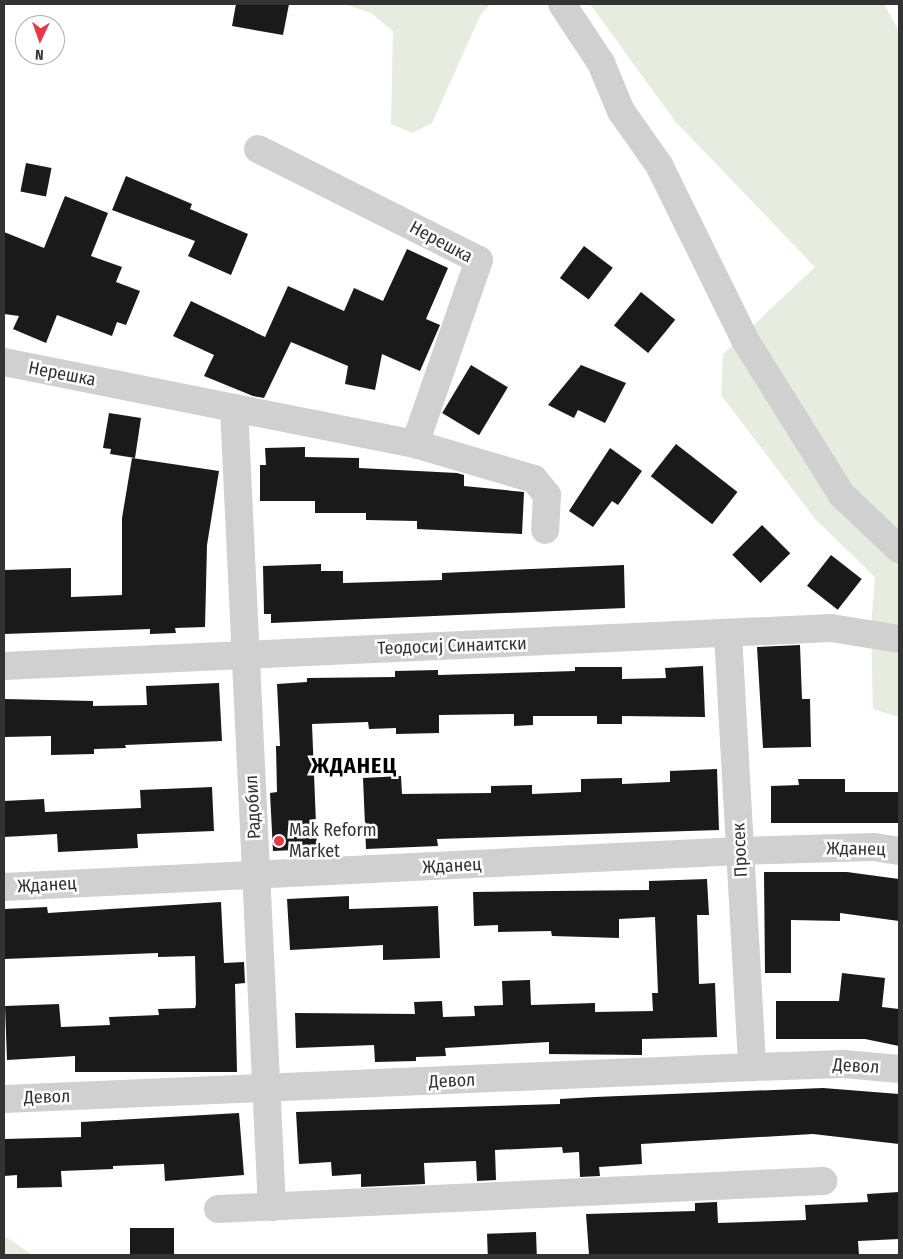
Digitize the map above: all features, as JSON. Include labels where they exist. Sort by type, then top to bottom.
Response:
[{"type":"street","points":[[562,4],[600,63],[621,112],[659,165],[746,340],[842,495],[899,549]]},
{"type":"street","name":"Нерешка","points":[[258,149],[479,260],[415,444]]},
{"type":"street","name":"Нерешка","points":[[4,362],[415,444],[534,479],[547,495],[545,530]]},
{"type":"street","name":"Радобил","points":[[234,408],[272,1207]]},
{"type":"street","name":"Теодосиј Синаитски","points":[[4,666],[831,628],[899,639]]},
{"type":"street","name":"Просек","points":[[728,634],[752,1067]]},
{"type":"street","name":"Жданец","points":[[4,887],[874,846],[899,850]]},
{"type":"street","name":"Девол","points":[[4,1099],[266,1090],[752,1067],[844,1064],[899,1069]]},
{"type":"street","points":[[218,1209],[823,1181]]},
{"type":"shaded area","points":[[344,4],[490,4],[481,14],[432,123],[412,133],[391,124],[393,31],[371,13]]},
{"type":"shaded area","points":[[590,4],[884,4],[899,31],[899,717],[873,709],[871,626],[875,577],[816,520],[721,395],[723,354],[815,267],[675,121]]},
{"type":"shaded area","points":[[4,1236],[33,1255],[4,1255]]},
{"type":"building","points":[[236,4],[289,4],[283,35],[232,26]]},
{"type":"building","points":[[26,163],[52,168],[46,196],[20,191]]},
{"type":"building","points":[[126,176],[192,204],[190,209],[248,234],[231,275],[188,256],[195,241],[112,210]]},
{"type":"building","points":[[65,196],[108,213],[91,256],[122,267],[116,282],[140,291],[126,325],[117,322],[112,336],[57,315],[46,343],[13,329],[19,316],[4,314],[4,232],[44,248]]},
{"type":"building","points":[[584,246],[613,268],[589,300],[560,278]]},
{"type":"building","points":[[407,249],[448,268],[426,319],[440,325],[420,371],[382,354],[375,390],[345,384],[348,366],[291,342],[264,398],[253,396],[204,376],[214,355],[173,336],[191,301],[265,337],[288,286],[344,311],[354,288],[383,301]]},
{"type":"building","points":[[641,292],[675,320],[648,353],[614,325]]},
{"type":"building","points":[[471,365],[508,387],[479,435],[442,413]]},
{"type":"building","points":[[581,365],[626,383],[605,423],[578,410],[574,418],[548,405]]},
{"type":"building","points":[[109,413],[141,418],[135,458],[110,454],[111,449],[103,448]]},
{"type":"building","points":[[676,444],[737,492],[712,524],[651,476]]},
{"type":"building","points":[[305,447],[305,457],[359,458],[359,468],[457,473],[464,475],[464,486],[524,492],[522,534],[417,529],[417,521],[366,520],[366,513],[315,513],[315,501],[260,501],[260,465],[266,465],[265,448]]},
{"type":"building","points":[[610,448],[642,471],[618,505],[612,501],[593,527],[569,511]]},
{"type":"building","points":[[132,458],[219,471],[207,545],[205,627],[175,628],[176,633],[150,634],[150,629],[4,634],[4,570],[71,568],[71,597],[122,595],[122,518]]},
{"type":"building","points":[[762,525],[790,553],[761,583],[732,555]]},
{"type":"building","points":[[831,555],[862,579],[838,610],[807,586]]},
{"type":"building","points":[[321,564],[321,571],[343,571],[343,583],[442,580],[442,573],[624,565],[625,608],[271,623],[271,614],[264,614],[263,566]]},
{"type":"building","points":[[800,645],[802,699],[810,699],[811,747],[763,748],[757,647]]},
{"type":"building","points":[[703,666],[705,717],[622,716],[622,724],[597,724],[597,716],[533,716],[533,725],[514,726],[514,714],[439,715],[439,733],[396,734],[396,728],[369,729],[368,722],[312,724],[317,849],[273,851],[270,793],[277,792],[276,746],[280,746],[277,684],[307,682],[307,678],[395,677],[395,671],[438,670],[438,675],[575,671],[575,667],[622,667],[622,679],[666,678],[665,668]]},
{"type":"building","points":[[219,683],[222,741],[125,745],[126,748],[94,749],[94,754],[51,755],[51,736],[4,737],[4,699],[93,701],[93,706],[147,705],[146,686]]},
{"type":"building","points":[[717,769],[719,830],[437,839],[438,846],[366,849],[363,778],[401,776],[402,794],[491,793],[491,786],[532,785],[532,794],[581,792],[581,779],[622,778],[622,784],[670,782],[670,771]]},
{"type":"building","points":[[798,779],[845,779],[845,792],[899,792],[899,823],[771,823],[771,786],[799,785]]},
{"type":"building","points":[[212,787],[214,831],[137,834],[138,848],[58,852],[57,834],[4,837],[4,801],[44,799],[45,812],[141,808],[140,790]]},
{"type":"building","points":[[764,872],[847,872],[899,879],[899,921],[840,913],[840,921],[791,920],[791,973],[765,973]]},
{"type":"building","points":[[707,879],[709,915],[697,915],[699,984],[715,983],[717,1037],[642,1039],[642,1055],[549,1054],[549,1042],[445,1048],[446,1056],[416,1057],[416,1061],[375,1062],[374,1045],[296,1048],[295,1013],[415,1014],[414,1002],[442,1001],[443,1017],[475,1016],[474,1006],[503,1005],[502,981],[530,980],[531,1005],[595,1003],[595,1012],[653,1011],[652,993],[658,993],[655,917],[619,919],[619,938],[552,936],[551,931],[498,932],[498,925],[474,926],[473,892],[649,890],[649,881]]},
{"type":"building","points":[[349,896],[349,909],[438,906],[440,958],[383,960],[383,945],[290,950],[287,899]]},
{"type":"building","points":[[221,902],[224,963],[244,962],[245,983],[235,984],[237,1072],[75,1072],[75,1056],[7,1060],[5,1006],[59,1004],[61,1027],[110,1025],[109,1017],[159,1015],[158,1009],[195,1008],[196,1004],[195,956],[158,957],[158,953],[4,959],[4,909],[47,907],[48,913]]},
{"type":"building","points":[[842,973],[885,978],[882,1007],[899,1009],[899,1046],[865,1039],[776,1039],[776,1001],[839,1001]]},
{"type":"building","points":[[823,1088],[899,1094],[899,1144],[813,1134],[641,1144],[642,1164],[599,1167],[600,1176],[580,1177],[579,1152],[563,1153],[562,1147],[495,1150],[496,1180],[477,1181],[476,1161],[424,1163],[425,1184],[361,1187],[361,1174],[332,1176],[331,1162],[299,1164],[296,1112],[560,1104],[560,1099]]},
{"type":"building","points":[[239,1113],[244,1175],[165,1181],[164,1164],[113,1166],[113,1169],[61,1171],[62,1187],[17,1188],[17,1175],[4,1176],[4,1139],[81,1137],[81,1122]]},
{"type":"building","points":[[899,1192],[899,1239],[858,1241],[859,1255],[589,1255],[586,1214],[695,1211],[695,1203],[717,1202],[718,1223],[806,1220],[805,1205],[868,1202],[867,1194]]},
{"type":"building","points":[[130,1228],[174,1228],[174,1255],[130,1255]]},
{"type":"building","points":[[536,1232],[537,1255],[488,1255],[487,1234]]},
{"type":"place","name":"Mak Reform Market","points":[[279,841]]},
{"type":"district","name":"ЖДАНЕЦ","points":[[354,766]]}]
